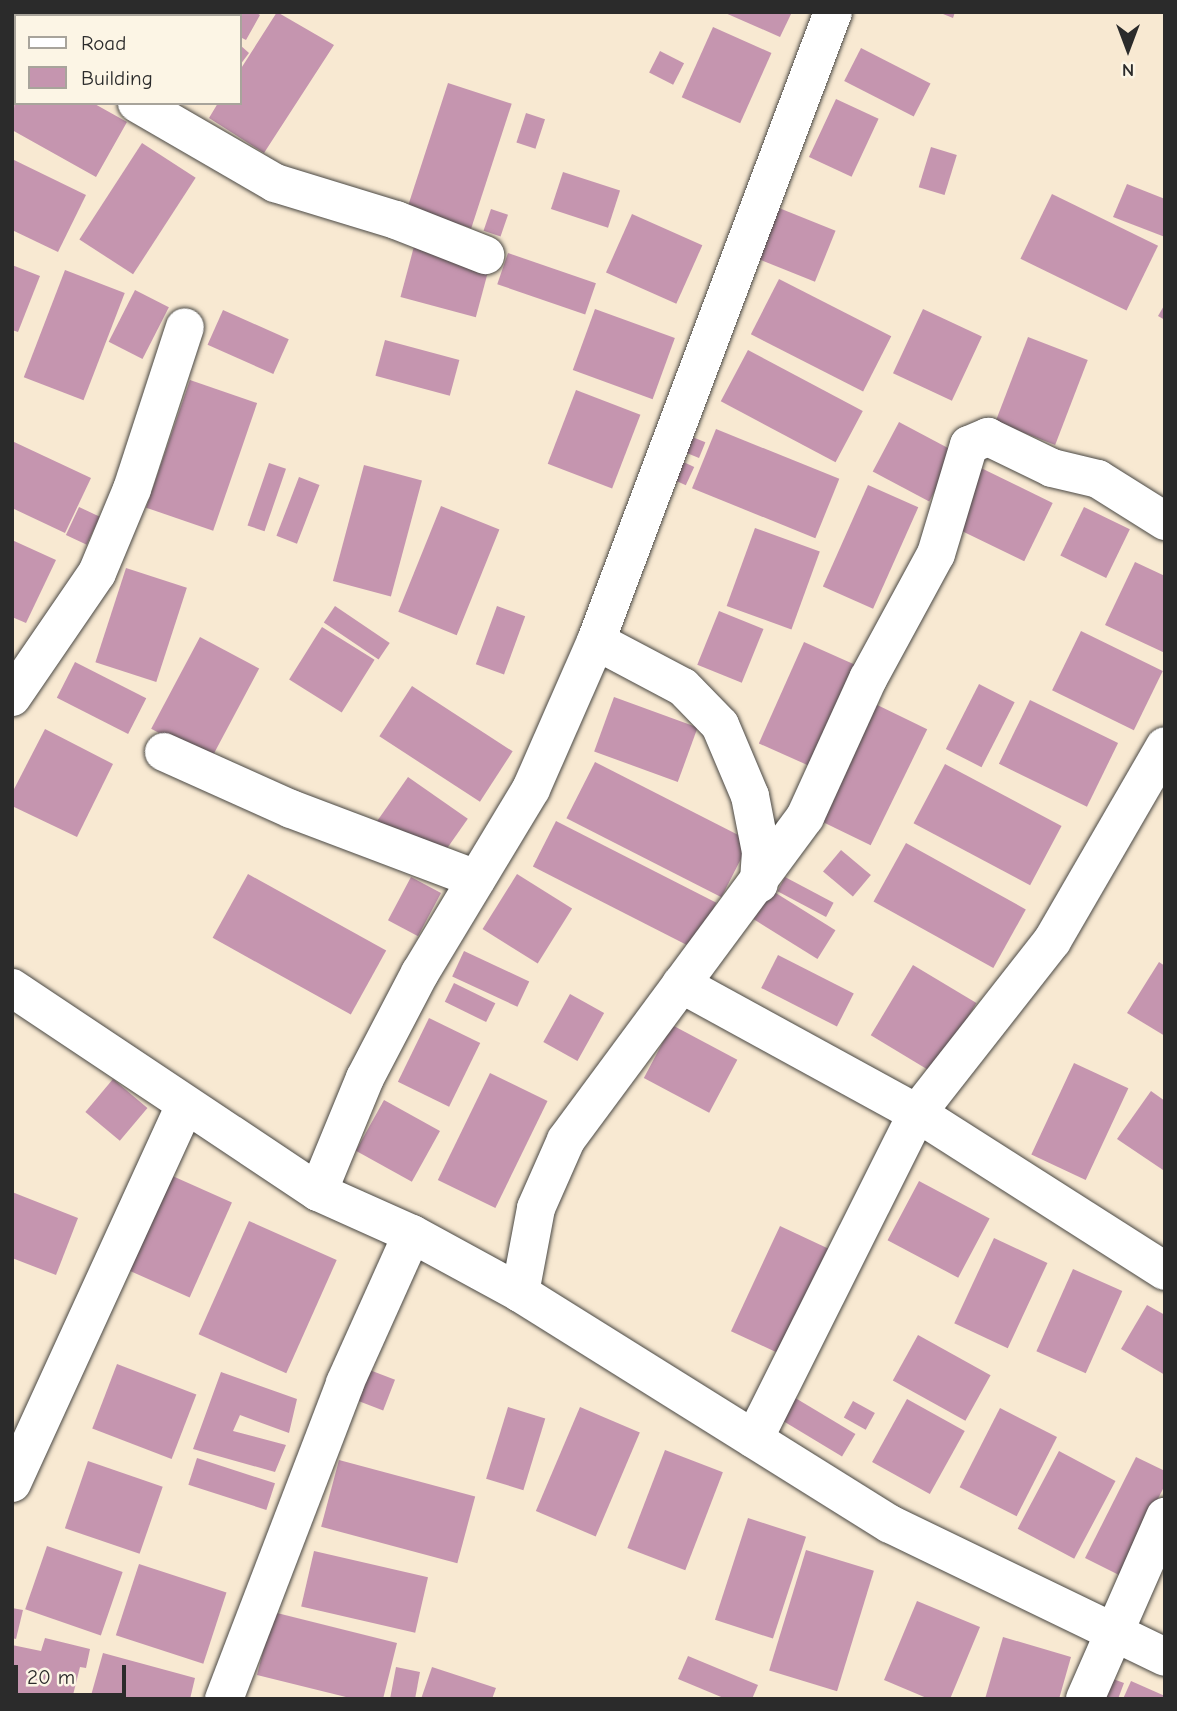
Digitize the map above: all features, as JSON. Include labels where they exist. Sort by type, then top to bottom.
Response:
[{"type":"street","points":[[318,1192],[365,1077],[476,879],[531,789],[596,641],[833,12]]},
{"type":"street","points":[[140,105],[275,183],[396,220],[485,256]]},
{"type":"street","points":[[12,697],[97,573],[132,489],[185,327]]},
{"type":"street","points":[[520,1293],[536,1208],[566,1140],[760,884],[805,817],[868,679],[936,554],[969,445],[988,437],[1052,468],[1098,479],[1165,521]]},
{"type":"street","points":[[596,641],[683,687],[720,725],[750,796],[761,852],[760,884]]},
{"type":"street","points":[[754,1439],[917,1113],[1052,941],[1165,746]]},
{"type":"street","points":[[164,752],[291,809],[476,879]]},
{"type":"street","points":[[681,985],[917,1113],[1163,1267]]},
{"type":"street","points":[[12,988],[318,1192],[412,1234],[520,1293],[890,1524],[1165,1657]]},
{"type":"street","points":[[12,1483],[185,1105]]},
{"type":"street","points":[[224,1699],[345,1383],[412,1234]]},
{"type":"street","points":[[1085,1699],[1165,1517]]},
{"type":"building","points":[[109,12],[193,12],[193,14]]},
{"type":"building","points":[[255,12],[260,15],[246,40],[242,38],[242,14],[217,14]]},
{"type":"building","points":[[277,12],[334,45],[264,153],[209,118],[217,105],[242,105],[242,67]]},
{"type":"building","points":[[723,12],[792,12],[780,37]]},
{"type":"building","points":[[938,12],[955,12],[953,18]]},
{"type":"building","points":[[713,27],[771,53],[740,123],[682,97]]},
{"type":"building","points":[[242,47],[249,53],[242,62]]},
{"type":"building","points":[[861,48],[930,83],[914,116],[844,81]]},
{"type":"building","points":[[660,51],[684,63],[673,85],[649,72]]},
{"type":"building","points":[[448,83],[512,104],[471,228],[408,208]]},
{"type":"building","points":[[836,99],[879,119],[852,177],[809,157]]},
{"type":"building","points":[[14,105],[97,105],[127,122],[96,177],[12,130]]},
{"type":"building","points":[[526,113],[545,119],[535,149],[516,142]]},
{"type":"building","points":[[142,143],[196,178],[133,274],[79,239]]},
{"type":"building","points":[[931,147],[957,155],[945,195],[919,187]]},
{"type":"building","points":[[12,159],[86,195],[58,252],[12,230]]},
{"type":"building","points":[[563,172],[620,191],[608,228],[551,209]]},
{"type":"building","points":[[1127,184],[1165,199],[1165,237],[1113,217]]},
{"type":"building","points":[[1052,194],[1158,246],[1126,310],[1020,259]]},
{"type":"building","points":[[779,208],[836,231],[815,282],[758,259]]},
{"type":"building","points":[[491,209],[508,215],[501,237],[484,231]]},
{"type":"building","points":[[632,214],[702,245],[676,304],[606,272]]},
{"type":"building","points":[[416,239],[491,259],[476,317],[400,297]]},
{"type":"building","points":[[508,253],[596,283],[585,314],[497,284]]},
{"type":"building","points":[[12,265],[40,276],[18,332],[12,330]]},
{"type":"building","points":[[65,270],[125,293],[84,400],[24,377]]},
{"type":"building","points":[[779,279],[891,336],[863,391],[751,334]]},
{"type":"building","points":[[135,290],[169,307],[143,359],[109,342]]},
{"type":"building","points":[[1165,304],[1165,320],[1158,316]]},
{"type":"building","points":[[595,309],[675,338],[653,399],[573,370]]},
{"type":"building","points":[[923,309],[982,336],[952,401],[893,373]]},
{"type":"building","points":[[223,310],[289,339],[273,374],[208,345]]},
{"type":"building","points":[[1028,337],[1088,360],[1055,445],[995,422]]},
{"type":"building","points":[[385,340],[459,360],[450,396],[375,376]]},
{"type":"building","points":[[748,350],[863,411],[836,462],[721,401]]},
{"type":"building","points":[[190,380],[257,403],[213,531],[146,508]]},
{"type":"building","points":[[576,390],[640,415],[612,488],[548,464]]},
{"type":"building","points":[[899,422],[956,452],[929,501],[873,471]]},
{"type":"building","points":[[716,429],[839,479],[815,538],[692,488]]},
{"type":"building","points":[[685,434],[705,442],[699,458],[679,450]]},
{"type":"building","points":[[12,441],[91,478],[65,533],[12,508]]},
{"type":"building","points":[[677,459],[694,467],[686,485],[669,477]]},
{"type":"building","points":[[269,463],[286,469],[265,531],[248,525]]},
{"type":"building","points":[[364,465],[422,481],[391,596],[333,581]]},
{"type":"building","points":[[979,467],[1053,503],[1024,561],[951,525]]},
{"type":"building","points":[[299,477],[320,485],[297,544],[276,536]]},
{"type":"building","points":[[868,485],[918,507],[873,609],[823,586]]},
{"type":"building","points":[[441,506],[499,530],[457,635],[398,612]]},
{"type":"building","points":[[79,507],[100,517],[87,545],[66,535]]},
{"type":"building","points":[[1084,507],[1130,529],[1106,578],[1060,556]]},
{"type":"building","points":[[755,528],[820,552],[791,630],[727,606]]},
{"type":"building","points":[[12,540],[56,560],[26,623],[12,617]]},
{"type":"building","points":[[1135,562],[1165,576],[1165,653],[1105,625]]},
{"type":"building","points":[[126,568],[187,588],[156,682],[95,662]]},
{"type":"building","points":[[335,606],[390,643],[379,659],[324,623]]},
{"type":"building","points":[[497,606],[525,616],[504,675],[476,664]]},
{"type":"building","points":[[719,611],[764,629],[742,683],[697,665]]},
{"type":"building","points":[[322,627],[375,660],[342,712],[289,680]]},
{"type":"building","points":[[1081,631],[1163,671],[1134,730],[1052,690]]},
{"type":"building","points":[[200,637],[259,668],[210,760],[151,729]]},
{"type":"building","points":[[804,642],[868,670],[823,772],[759,743]]},
{"type":"building","points":[[75,662],[146,698],[128,734],[57,698]]},
{"type":"building","points":[[979,684],[1015,702],[981,767],[946,749]]},
{"type":"building","points":[[412,686],[513,751],[480,802],[379,736]]},
{"type":"building","points":[[614,697],[698,727],[678,782],[594,752]]},
{"type":"building","points":[[867,700],[927,729],[871,845],[810,816]]},
{"type":"building","points":[[1030,700],[1118,743],[1087,807],[999,764]]},
{"type":"building","points":[[45,729],[113,764],[77,837],[12,806],[12,793]]},
{"type":"building","points":[[595,762],[750,841],[721,897],[566,818]]},
{"type":"building","points":[[945,764],[1062,826],[1030,885],[914,823]]},
{"type":"building","points":[[408,777],[468,819],[437,863],[377,821]]},
{"type":"building","points":[[556,821],[716,903],[693,948],[533,866]]},
{"type":"building","points":[[906,843],[1026,909],[993,968],[874,902]]},
{"type":"building","points":[[841,850],[871,875],[853,897],[823,871]]},
{"type":"building","points":[[248,874],[386,951],[351,1014],[213,938]]},
{"type":"building","points":[[517,874],[572,908],[538,964],[483,929]]},
{"type":"building","points":[[411,877],[441,893],[418,936],[388,920]]},
{"type":"building","points":[[785,877],[834,903],[826,917],[777,891]]},
{"type":"building","points":[[771,890],[835,930],[817,959],[753,919]]},
{"type":"building","points":[[464,951],[529,981],[517,1007],[452,976]]},
{"type":"building","points":[[778,955],[854,994],[837,1027],[761,988]]},
{"type":"building","points":[[1159,962],[1165,966],[1165,1036],[1127,1013]]},
{"type":"building","points":[[913,965],[976,1003],[934,1073],[871,1035]]},
{"type":"building","points":[[454,983],[495,1003],[486,1022],[445,1002]]},
{"type":"building","points":[[570,994],[604,1013],[577,1061],[543,1042]]},
{"type":"building","points":[[429,1018],[480,1043],[449,1107],[398,1082]]},
{"type":"building","points":[[672,1025],[737,1060],[709,1113],[644,1078]]},
{"type":"building","points":[[1074,1063],[1128,1088],[1086,1180],[1031,1155]]},
{"type":"building","points":[[490,1073],[548,1101],[495,1208],[438,1180]]},
{"type":"building","points":[[113,1079],[147,1108],[120,1141],[85,1112]]},
{"type":"building","points":[[1151,1091],[1165,1101],[1163,1170],[1117,1139]]},
{"type":"building","points":[[384,1100],[440,1131],[412,1182],[356,1151]]},
{"type":"building","points":[[168,1174],[232,1202],[190,1297],[126,1269]]},
{"type":"building","points":[[919,1181],[990,1219],[958,1278],[888,1240]]},
{"type":"building","points":[[12,1192],[78,1218],[56,1275],[12,1258]]},
{"type":"building","points":[[249,1221],[337,1260],[286,1373],[199,1334]]},
{"type":"building","points":[[780,1226],[831,1250],[782,1355],[731,1331]]},
{"type":"building","points":[[994,1238],[1047,1263],[1008,1348],[954,1323]]},
{"type":"building","points":[[1073,1269],[1122,1291],[1086,1373],[1036,1351]]},
{"type":"building","points":[[1147,1305],[1165,1315],[1165,1375],[1121,1349]]},
{"type":"building","points":[[918,1335],[991,1375],[965,1421],[893,1380]]},
{"type":"building","points":[[117,1364],[196,1394],[172,1459],[92,1428]]},
{"type":"building","points":[[367,1369],[395,1380],[383,1411],[355,1400]]},
{"type":"building","points":[[221,1372],[297,1399],[289,1433],[240,1415],[233,1431],[286,1445],[275,1472],[193,1449]]},
{"type":"building","points":[[792,1396],[855,1434],[842,1456],[779,1418]]},
{"type":"building","points":[[907,1399],[965,1431],[930,1494],[872,1462]]},
{"type":"building","points":[[853,1401],[875,1413],[866,1430],[844,1418]]},
{"type":"building","points":[[508,1407],[545,1418],[523,1490],[486,1479]]},
{"type":"building","points":[[580,1407],[640,1432],[596,1536],[536,1511]]},
{"type":"building","points":[[1000,1408],[1057,1437],[1017,1516],[960,1487]]},
{"type":"building","points":[[665,1450],[723,1472],[685,1570],[627,1548]]},
{"type":"building","points":[[1059,1451],[1116,1481],[1074,1559],[1018,1529]]},
{"type":"building","points":[[1136,1457],[1165,1471],[1165,1485],[1119,1575],[1085,1558]]},
{"type":"building","points":[[197,1458],[275,1483],[266,1510],[188,1485]]},
{"type":"building","points":[[339,1460],[475,1496],[457,1563],[321,1527]]},
{"type":"building","points":[[88,1461],[163,1487],[140,1554],[65,1528]]},
{"type":"building","points":[[748,1518],[806,1537],[773,1639],[715,1620]]},
{"type":"building","points":[[47,1546],[123,1572],[101,1635],[25,1609]]},
{"type":"building","points":[[806,1550],[874,1571],[837,1691],[769,1670]]},
{"type":"building","points":[[314,1551],[428,1577],[415,1633],[301,1607]]},
{"type":"building","points":[[139,1564],[226,1592],[203,1664],[116,1635]]},
{"type":"building","points":[[917,1601],[980,1627],[950,1699],[929,1699],[884,1680]]},
{"type":"building","points":[[12,1608],[23,1610],[16,1639],[12,1638]]},
{"type":"building","points":[[273,1612],[397,1643],[383,1699],[354,1699],[257,1675]]},
{"type":"building","points":[[1003,1637],[1071,1657],[1059,1699],[985,1699]]},
{"type":"building","points":[[45,1638],[90,1649],[86,1668],[80,1667],[72,1699],[12,1699],[12,1645],[41,1651]]},
{"type":"building","points":[[103,1653],[195,1678],[190,1699],[90,1699]]},
{"type":"building","points":[[688,1656],[758,1685],[752,1699],[726,1699],[678,1679]]},
{"type":"building","points":[[396,1667],[420,1672],[415,1699],[390,1699]]},
{"type":"building","points":[[432,1667],[496,1688],[492,1699],[421,1699]]},
{"type":"building","points":[[1099,1674],[1124,1683],[1118,1699],[1090,1699]]},
{"type":"building","points":[[1131,1681],[1165,1696],[1165,1699],[1123,1699]]}]
